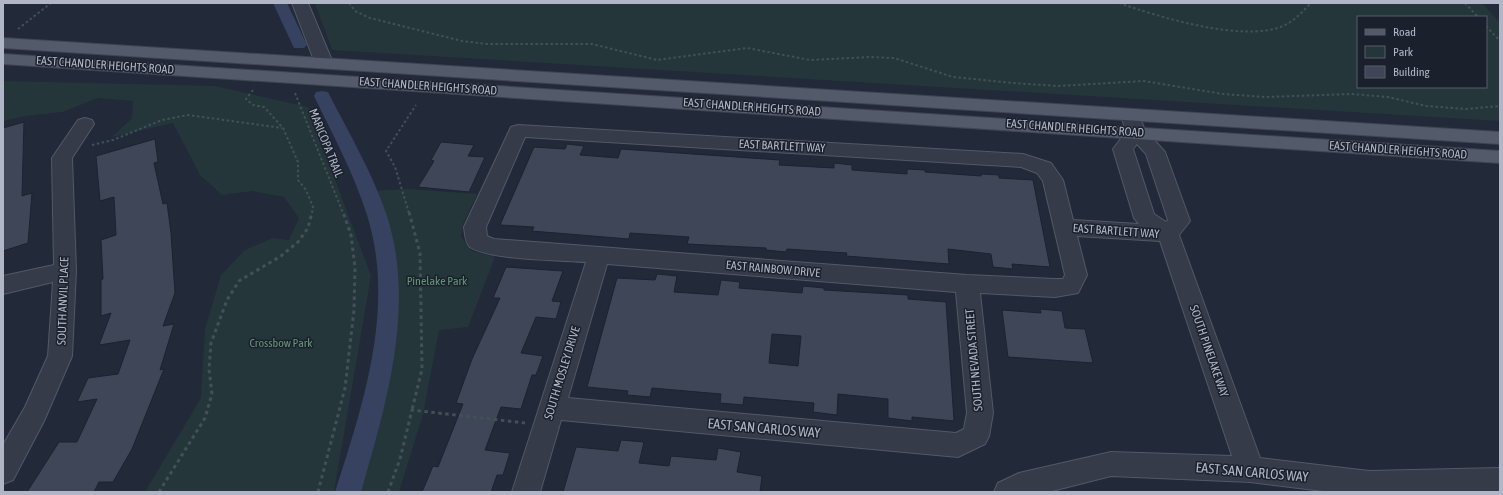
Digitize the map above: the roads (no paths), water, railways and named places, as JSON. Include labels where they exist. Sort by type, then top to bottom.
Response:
[{"type":"main road","name":"EAST CHANDLER HEIGHTS ROAD","points":[[4,48],[233,58],[287,76],[324,63],[1133,123],[1500,157]]},
{"type":"main road","name":"EAST CHANDLER HEIGHTS ROAD","points":[[4,48],[219,73],[287,76],[332,80],[1133,123],[1500,138]]},
{"type":"main road","points":[[219,73],[233,58]]},
{"type":"main road","points":[[324,63],[332,80]]},
{"type":"street","points":[[300,3],[324,63]]},
{"type":"street","points":[[1133,123],[1155,152],[1179,221],[1168,234],[1144,218],[1123,149],[1133,123]]},
{"type":"street","name":"SOUTH ANVIL PLACE","points":[[3,471],[35,413],[60,356],[66,271],[62,158],[85,124]]},
{"type":"street","name":"EAST BARTLETT WAY","points":[[477,241],[475,227],[518,131],[1023,161],[1044,168],[1053,180],[1064,227],[1168,234]]},
{"type":"street","name":"EAST RAINBOW DRIVE","points":[[477,241],[492,247],[599,254],[967,284],[1070,287],[1076,274],[1064,227]]},
{"type":"street","name":"SOUTH PINELAKE WAY","points":[[1168,234],[1250,469]]},
{"type":"street","name":"SOUTH MOSLEY DRIVE","points":[[526,492],[599,254]]},
{"type":"street","points":[[3,285],[66,271]]},
{"type":"street","name":"SOUTH NEVADA STREET","points":[[967,284],[980,413],[976,436]]},
{"type":"street","name":"EAST SAN CARLOS WAY","points":[[548,417],[958,446],[976,436]]},
{"type":"street","name":"EAST SAN CARLOS WAY","points":[[1008,492],[1019,486],[1111,464],[1250,469],[1369,484],[1500,481]]},
{"type":"waterway","points":[[280,3],[299,45]]},
{"type":"waterway","points":[[322,96],[356,164],[371,199],[382,234],[387,268],[388,301],[382,365],[367,428],[348,492]]},
{"type":"park label","name":"Pinelake Park","points":[[437,281]]},
{"type":"park label","name":"Crossbow Park","points":[[281,343]]}]
